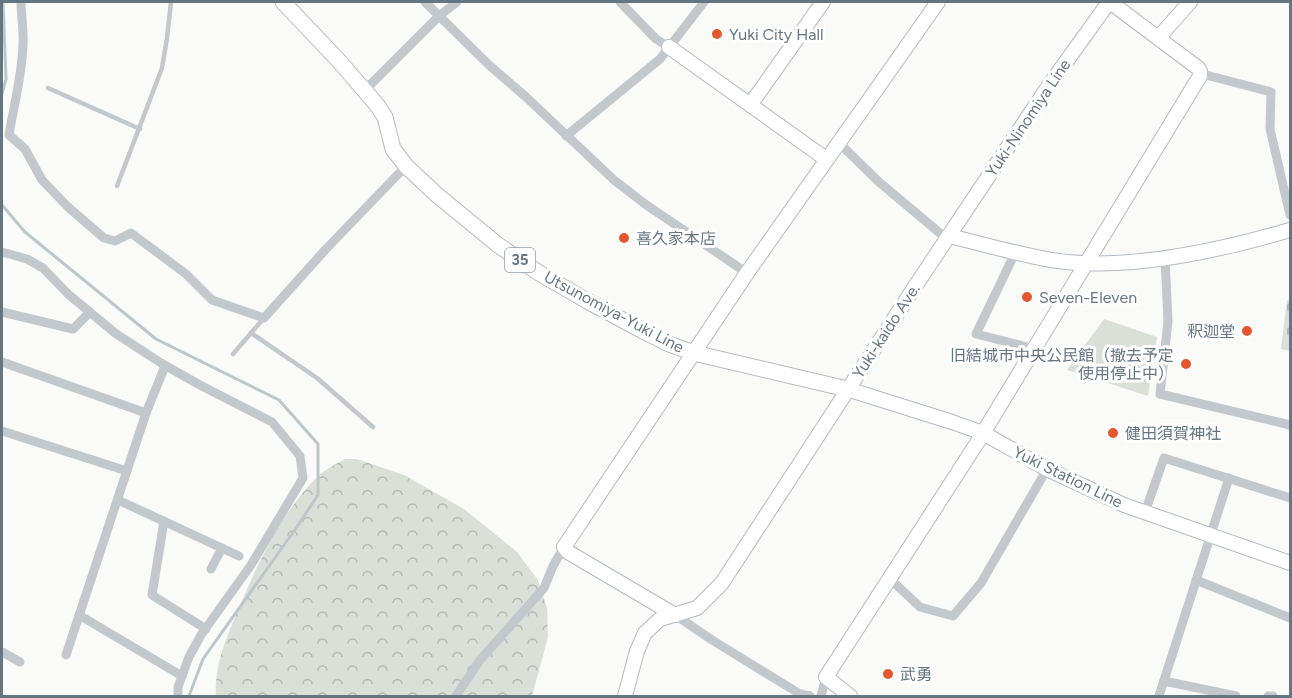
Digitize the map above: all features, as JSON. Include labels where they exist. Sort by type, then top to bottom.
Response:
[{"type":"main road","name":"Utsunomiya-Yuki Line","points":[[283,2],[365,90],[385,117],[393,149],[406,166],[437,195],[498,245],[539,273],[589,302],[669,344],[694,353],[848,389]]},
{"type":"street","points":[[21,2],[24,44],[9,135],[25,149],[42,180],[68,207],[104,238],[115,241],[131,233],[186,274],[212,300],[264,318],[406,166]]},
{"type":"street","points":[[425,2],[489,65],[614,180],[645,204],[747,273]]},
{"type":"street","points":[[365,90],[439,16],[457,2]]},
{"type":"street","points":[[620,2],[656,39],[826,159]]},
{"type":"street","points":[[566,136],[660,58],[704,2]]},
{"type":"street","points":[[750,105],[823,2]]},
{"type":"street","points":[[456,696],[480,660],[544,588],[564,547],[747,273],[938,2]]},
{"type":"street","points":[[1158,38],[1190,2]]},
{"type":"street","points":[[1114,3],[1206,75],[1271,92],[1270,129],[1286,177],[1290,215]]},
{"type":"street","name":"Yuki-Ninomiya Line","points":[[949,236],[1050,84],[1114,3]]},
{"type":"street","points":[[821,696],[826,677],[1035,350],[1200,76],[1200,71]]},
{"type":"street","points":[[838,142],[879,182],[941,234],[1015,253],[1087,264],[1117,264],[1228,246],[1290,230]]},
{"type":"street","name":"Yuki-kaido Ave.","points":[[626,696],[637,651],[645,633],[660,619],[697,608],[722,583],[949,236]]},
{"type":"street","points":[[2,252],[27,259],[43,268],[68,294],[115,333],[165,366],[272,422],[300,456],[303,478],[251,565],[189,657],[178,687],[178,696]]},
{"type":"street","points":[[1015,253],[976,334],[1035,350]]},
{"type":"street","points":[[1165,258],[1168,321],[1160,394],[1290,425]]},
{"type":"street","points":[[2,312],[73,329],[90,312]]},
{"type":"street","points":[[2,362],[147,412]]},
{"type":"street","points":[[66,655],[147,412],[165,366]]},
{"type":"street","name":"Yuki Station Line","points":[[848,389],[982,433],[1047,469],[1105,496],[1290,563]]},
{"type":"street","points":[[2,431],[127,471]]},
{"type":"street","points":[[1145,512],[1164,458],[1290,498]]},
{"type":"street","points":[[890,579],[920,607],[953,616],[981,583],[1047,469]]},
{"type":"street","points":[[1159,696],[1229,478]]},
{"type":"street","points":[[118,500],[239,556]]},
{"type":"street","points":[[164,521],[152,595],[206,629]]},
{"type":"street","points":[[564,547],[568,552],[675,615],[801,694],[810,696]]},
{"type":"street","points":[[211,569],[222,548]]},
{"type":"street","points":[[1196,580],[1290,618]]},
{"type":"street","points":[[79,615],[182,676]]},
{"type":"street","points":[[2,652],[20,662]]},
{"type":"street","points":[[826,677],[850,696]]},
{"type":"street","points":[[1164,681],[1236,696]]},
{"type":"lane","points":[[117,186],[162,68],[171,2]]},
{"type":"lane","points":[[48,88],[140,129]]},
{"type":"lane","points":[[233,354],[264,318]]},
{"type":"lane","points":[[251,333],[317,378],[373,426]]},
{"type":"green space","points":[[1287,300],[1290,300],[1290,351],[1281,349]]},
{"type":"green space","points":[[1104,319],[1157,337],[1148,396],[1067,370]]},
{"type":"green space","points":[[345,459],[357,459],[404,475],[464,509],[517,552],[538,580],[547,608],[548,637],[532,696],[216,696],[217,672],[227,638],[264,553],[293,505],[305,490],[318,476]]},
{"type":"waterway","points":[[2,94],[6,79],[3,2]]},
{"type":"waterway","points":[[2,205],[25,232],[156,339],[279,400],[318,444],[318,495],[203,659],[189,696]]},
{"type":"place","name":"Yuki City Hall","points":[[717,34]]},
{"type":"place","name":"喜久家本店","points":[[624,238]]},
{"type":"place","name":"Seven-Eleven","points":[[1027,297]]},
{"type":"place","name":"釈迦堂","points":[[1247,331]]},
{"type":"place","name":"旧結城市中央公民館（撤去予定 使用停止中）","points":[[1186,364]]},
{"type":"place","name":"健田須賀神社","points":[[1113,433]]},
{"type":"place","name":"武勇","points":[[888,674]]}]
